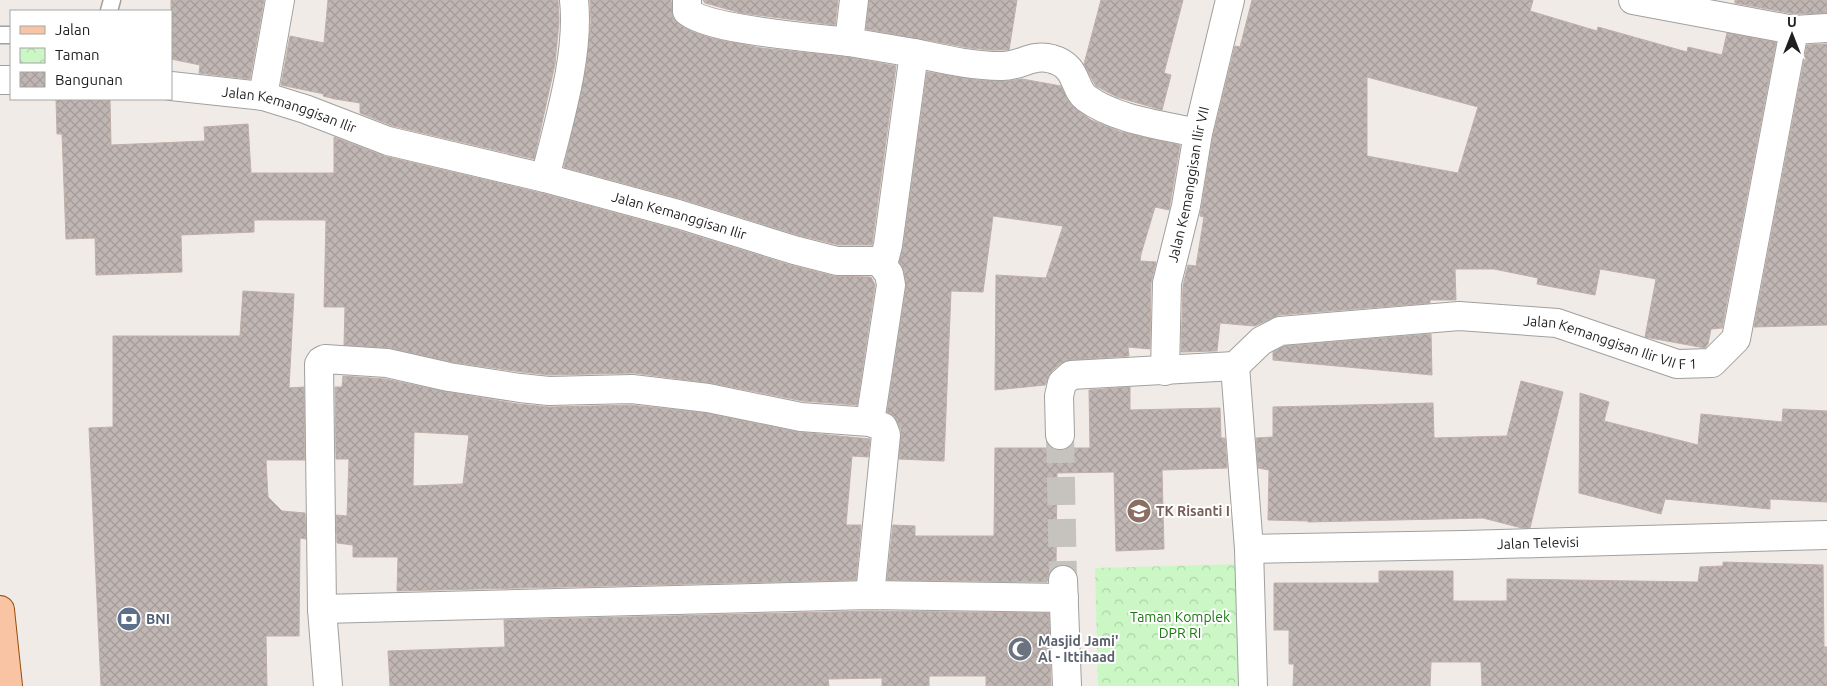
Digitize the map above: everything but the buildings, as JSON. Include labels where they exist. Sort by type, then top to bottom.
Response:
[{"type":"main road","points":[[0,610],[8,686]]},
{"type":"street","points":[[263,96],[280,0]]},
{"type":"street","points":[[545,178],[566,90],[576,22],[574,0]]},
{"type":"street","points":[[687,0],[687,11],[692,16],[742,29],[848,42],[970,65],[1003,66],[1016,64],[1036,56],[1054,59],[1068,68],[1084,96],[1095,104],[1117,114],[1198,133]]},
{"type":"street","points":[[848,42],[854,0]]},
{"type":"street","name":"Jalan Kemanggisan Ilir VII","points":[[1165,371],[1167,283],[1186,206],[1198,133],[1230,0]]},
{"type":"street","points":[[1633,0],[1794,30],[1827,28]]},
{"type":"street","name":"Jalan Kemanggisan Ilir VII F 1","points":[[1235,366],[1261,341],[1280,330],[1459,316],[1557,323],[1677,364],[1712,363],[1736,339],[1794,30]]},
{"type":"street","points":[[870,422],[891,285],[889,274],[879,261],[885,257],[888,245],[914,53]]},
{"type":"street","name":"Jalan Kemanggisan Ilir","points":[[172,86],[263,96],[305,109],[388,141],[545,178],[678,214],[794,250],[837,261],[879,261]]},
{"type":"street","points":[[328,686],[322,609],[319,364],[323,359],[387,363],[449,377],[520,388],[549,390],[632,389],[708,398],[801,417],[870,422],[883,427],[886,435],[870,595]]},
{"type":"street","points":[[1060,435],[1059,396],[1062,383],[1071,375],[1235,366],[1249,549],[1253,686]]},
{"type":"street","name":"Jalan Televisi","points":[[1249,549],[1827,535]]},
{"type":"street","points":[[322,609],[1063,589],[1068,686]]},
{"type":"green space","name":"Taman Komplek DPR RI","points":[[1239,564],[1243,686],[1098,686],[1095,568]]},
{"type":"tunnel","points":[[1060,435],[1063,580]]},
{"type":"place","name":"TK Risanti I","points":[[1139,511]]},
{"type":"place","name":"BNI","points":[[129,619]]},
{"type":"place","name":"Masjid Jami' Al - Ittihaad","points":[[1020,649]]}]
